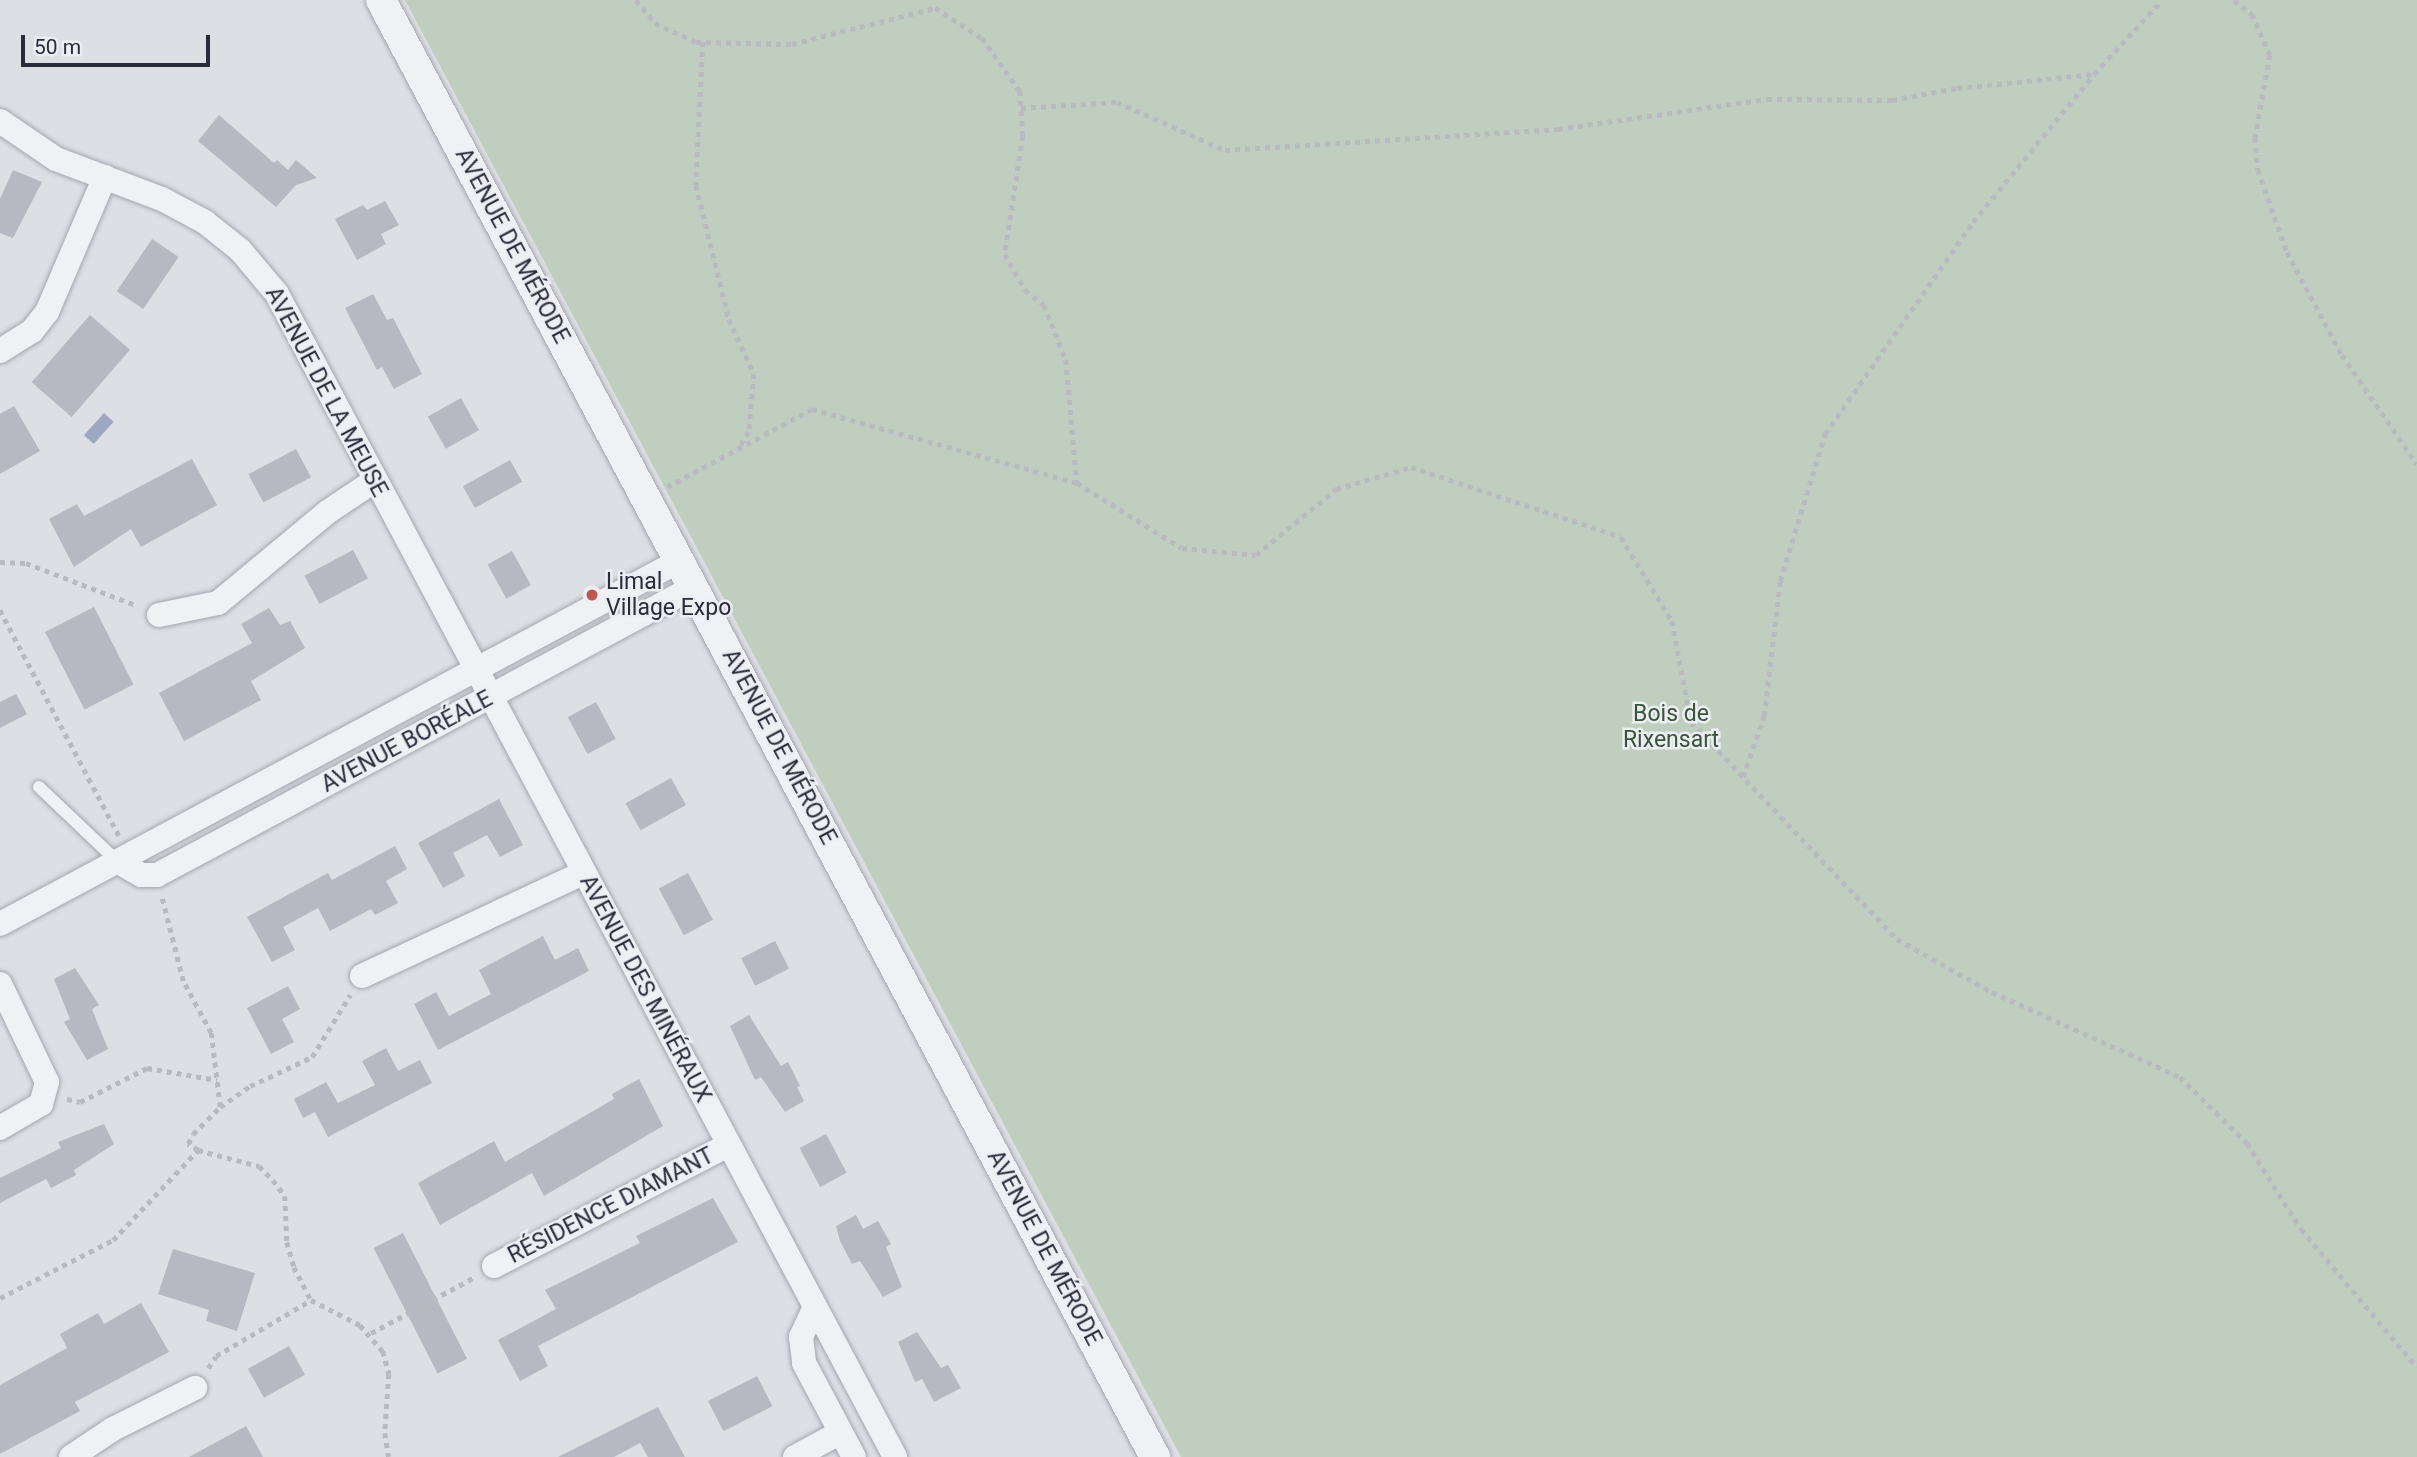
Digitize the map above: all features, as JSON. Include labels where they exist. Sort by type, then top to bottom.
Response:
[{"type":"street","name":"AVENUE DE MÉRODE","points":[[382,0],[1156,1457]]},
{"type":"street","name":"AVENUE DE LA MEUSE","points":[[0,121],[38,149],[205,222],[253,263],[290,317],[374,481],[477,669]]},
{"type":"street","points":[[0,351],[32,331],[47,312],[104,177]]},
{"type":"street","points":[[159,614],[218,603],[329,511],[374,481]]},
{"type":"street","name":"AVENUE BORÉALE","points":[[0,924],[679,561]]},
{"type":"street","name":"AVENUE BORÉALE","points":[[157,875],[694,587]]},
{"type":"street","name":"AVENUE DES MINÉRAUX","points":[[477,669],[814,1309],[895,1457]]},
{"type":"street","points":[[123,857],[141,875],[157,875]]},
{"type":"street","points":[[362,976],[583,873]]},
{"type":"street","points":[[0,984],[46,1077],[45,1095],[28,1113],[0,1128]]},
{"type":"street","name":"RÉSIDENCE DIAMANT","points":[[494,1266],[728,1145]]},
{"type":"street","points":[[814,1309],[801,1348],[854,1457]]},
{"type":"street","points":[[71,1457],[113,1429],[195,1388]]},
{"type":"street","points":[[795,1457],[841,1432]]},
{"type":"lane","points":[[39,787],[123,857]]},
{"type":"path","points":[[636,0],[655,23],[703,42],[792,44],[934,8],[982,38],[1020,91],[1023,136],[1005,254],[1025,290],[1044,305],[1066,360],[1077,483]]},
{"type":"path","points":[[1743,777],[1764,716],[1780,581],[1825,435],[1972,222],[2094,74],[2162,0]]},
{"type":"path","points":[[2234,0],[2252,13],[2270,55],[2256,149],[2258,170],[2287,252],[2342,355],[2417,464]]},
{"type":"path","points":[[703,42],[696,185],[729,319],[754,374],[749,432],[738,449]]},
{"type":"path","points":[[1021,108],[1117,102],[1225,150],[1558,129],[1767,99],[1892,100],[1957,88],[2094,74]]},
{"type":"path","points":[[646,498],[812,409],[1077,483],[1182,548],[1256,555],[1336,489],[1411,467],[1621,537],[1672,621],[1691,722],[1897,939],[1992,992],[2180,1077],[2247,1143],[2301,1229],[2417,1367]]},
{"type":"path","points":[[0,562],[26,564],[159,614]]},
{"type":"path","points":[[0,610],[123,857]]},
{"type":"path","points":[[157,875],[183,981],[211,1032],[220,1107]]},
{"type":"path","points":[[362,976],[312,1058],[250,1086],[220,1107],[193,1134],[188,1144],[198,1150],[259,1166],[274,1180],[285,1196],[290,1254],[311,1300],[371,1333],[383,1350],[389,1374],[386,1433],[389,1457]]},
{"type":"path","points":[[45,1095],[80,1102],[147,1068],[217,1080]]},
{"type":"path","points":[[0,1298],[113,1240],[198,1150]]},
{"type":"path","points":[[371,1333],[494,1266]]},
{"type":"path","points":[[195,1388],[216,1356],[311,1300]]},
{"type":"green space","name":"Bois de Rixensart","points":[[405,0],[2417,0],[2417,1457],[1181,1457]]},
{"type":"water","points":[[104,413],[114,422],[94,444],[84,435]]},
{"type":"building","points":[[219,115],[274,163],[277,160],[288,170],[296,160],[317,178],[296,185],[276,207],[198,141]]},
{"type":"building","points":[[13,170],[42,182],[13,238],[0,233],[0,199]]},
{"type":"building","points":[[385,201],[399,225],[381,234],[386,244],[357,260],[335,219],[363,205],[367,210]]},
{"type":"building","points":[[152,239],[179,257],[143,309],[117,291]]},
{"type":"building","points":[[373,294],[387,320],[393,318],[422,374],[394,389],[382,367],[377,370],[345,308]]},
{"type":"building","points":[[90,315],[130,350],[72,417],[32,382]]},
{"type":"building","points":[[461,398],[479,430],[446,449],[428,416]]},
{"type":"building","points":[[14,406],[40,451],[0,474],[0,414]]},
{"type":"building","points":[[296,449],[311,477],[263,503],[248,474]]},
{"type":"building","points":[[192,459],[217,505],[141,547],[131,529],[74,567],[49,519],[77,504],[84,516]]},
{"type":"building","points":[[510,460],[522,482],[475,508],[463,486]]},
{"type":"building","points":[[353,550],[368,578],[319,604],[304,576]]},
{"type":"building","points":[[512,551],[531,585],[506,599],[488,565]]},
{"type":"building","points":[[94,607],[133,685],[84,709],[45,632]]},
{"type":"building","points":[[269,608],[280,625],[290,621],[305,648],[251,681],[261,700],[184,741],[159,693],[252,643],[241,624]]},
{"type":"building","points":[[16,694],[27,714],[0,728],[0,702]]},
{"type":"building","points":[[596,702],[616,739],[587,754],[568,717]]},
{"type":"building","points":[[671,778],[686,805],[641,830],[626,803]]},
{"type":"building","points":[[499,799],[523,845],[500,857],[487,835],[453,853],[465,876],[443,888],[418,843]]},
{"type":"building","points":[[395,846],[407,869],[386,881],[398,903],[375,915],[371,909],[330,931],[318,908],[283,927],[295,950],[272,962],[247,917],[328,873],[332,880]]},
{"type":"building","points":[[688,873],[713,920],[684,935],[659,888]]},
{"type":"building","points":[[543,936],[555,960],[578,948],[589,971],[438,1050],[414,1004],[436,992],[449,1016],[491,994],[479,970]]},
{"type":"building","points":[[775,941],[789,969],[755,986],[741,958]]},
{"type":"building","points":[[75,968],[99,1005],[92,1009],[108,1049],[87,1060],[64,1022],[70,1019],[54,979]]},
{"type":"building","points":[[288,986],[300,1009],[282,1019],[294,1042],[271,1054],[247,1008]]},
{"type":"building","points":[[749,1015],[781,1066],[788,1062],[800,1086],[797,1087],[804,1101],[785,1112],[761,1077],[755,1080],[730,1026]]},
{"type":"building","points":[[386,1048],[398,1071],[420,1060],[432,1083],[328,1137],[315,1112],[303,1118],[294,1099],[326,1082],[338,1103],[375,1085],[362,1061]]},
{"type":"building","points":[[639,1079],[663,1126],[544,1196],[532,1173],[440,1225],[418,1183],[494,1141],[505,1162],[614,1099],[612,1094]]},
{"type":"building","points":[[104,1124],[114,1144],[74,1170],[76,1175],[51,1188],[46,1179],[0,1203],[0,1178],[61,1148],[58,1142]]},
{"type":"building","points":[[826,1134],[847,1173],[820,1187],[800,1148]]},
{"type":"building","points":[[713,1198],[738,1242],[538,1346],[548,1366],[520,1381],[498,1340],[556,1309],[545,1290],[640,1243],[636,1236]]},
{"type":"building","points":[[856,1215],[863,1229],[878,1221],[891,1244],[886,1247],[902,1287],[883,1297],[860,1261],[852,1264],[840,1241],[836,1226]]},
{"type":"building","points":[[403,1233],[467,1359],[438,1374],[374,1248]]},
{"type":"building","points":[[173,1249],[255,1273],[237,1331],[206,1321],[209,1310],[158,1294]]},
{"type":"building","points":[[141,1303],[169,1352],[75,1402],[80,1411],[0,1454],[0,1385],[67,1348],[60,1334],[98,1313],[104,1324]]},
{"type":"building","points":[[917,1332],[941,1368],[948,1365],[961,1388],[934,1402],[922,1379],[915,1382],[898,1342]]},
{"type":"building","points":[[289,1346],[305,1375],[264,1398],[248,1369]]},
{"type":"building","points":[[757,1376],[772,1406],[723,1431],[708,1401]]},
{"type":"building","points":[[658,1407],[685,1457],[648,1457],[640,1443],[614,1457],[558,1457]]},
{"type":"building","points":[[246,1426],[263,1457],[189,1457]]},
{"type":"place","name":"Limal Village Expo","points":[[592,595]]}]
